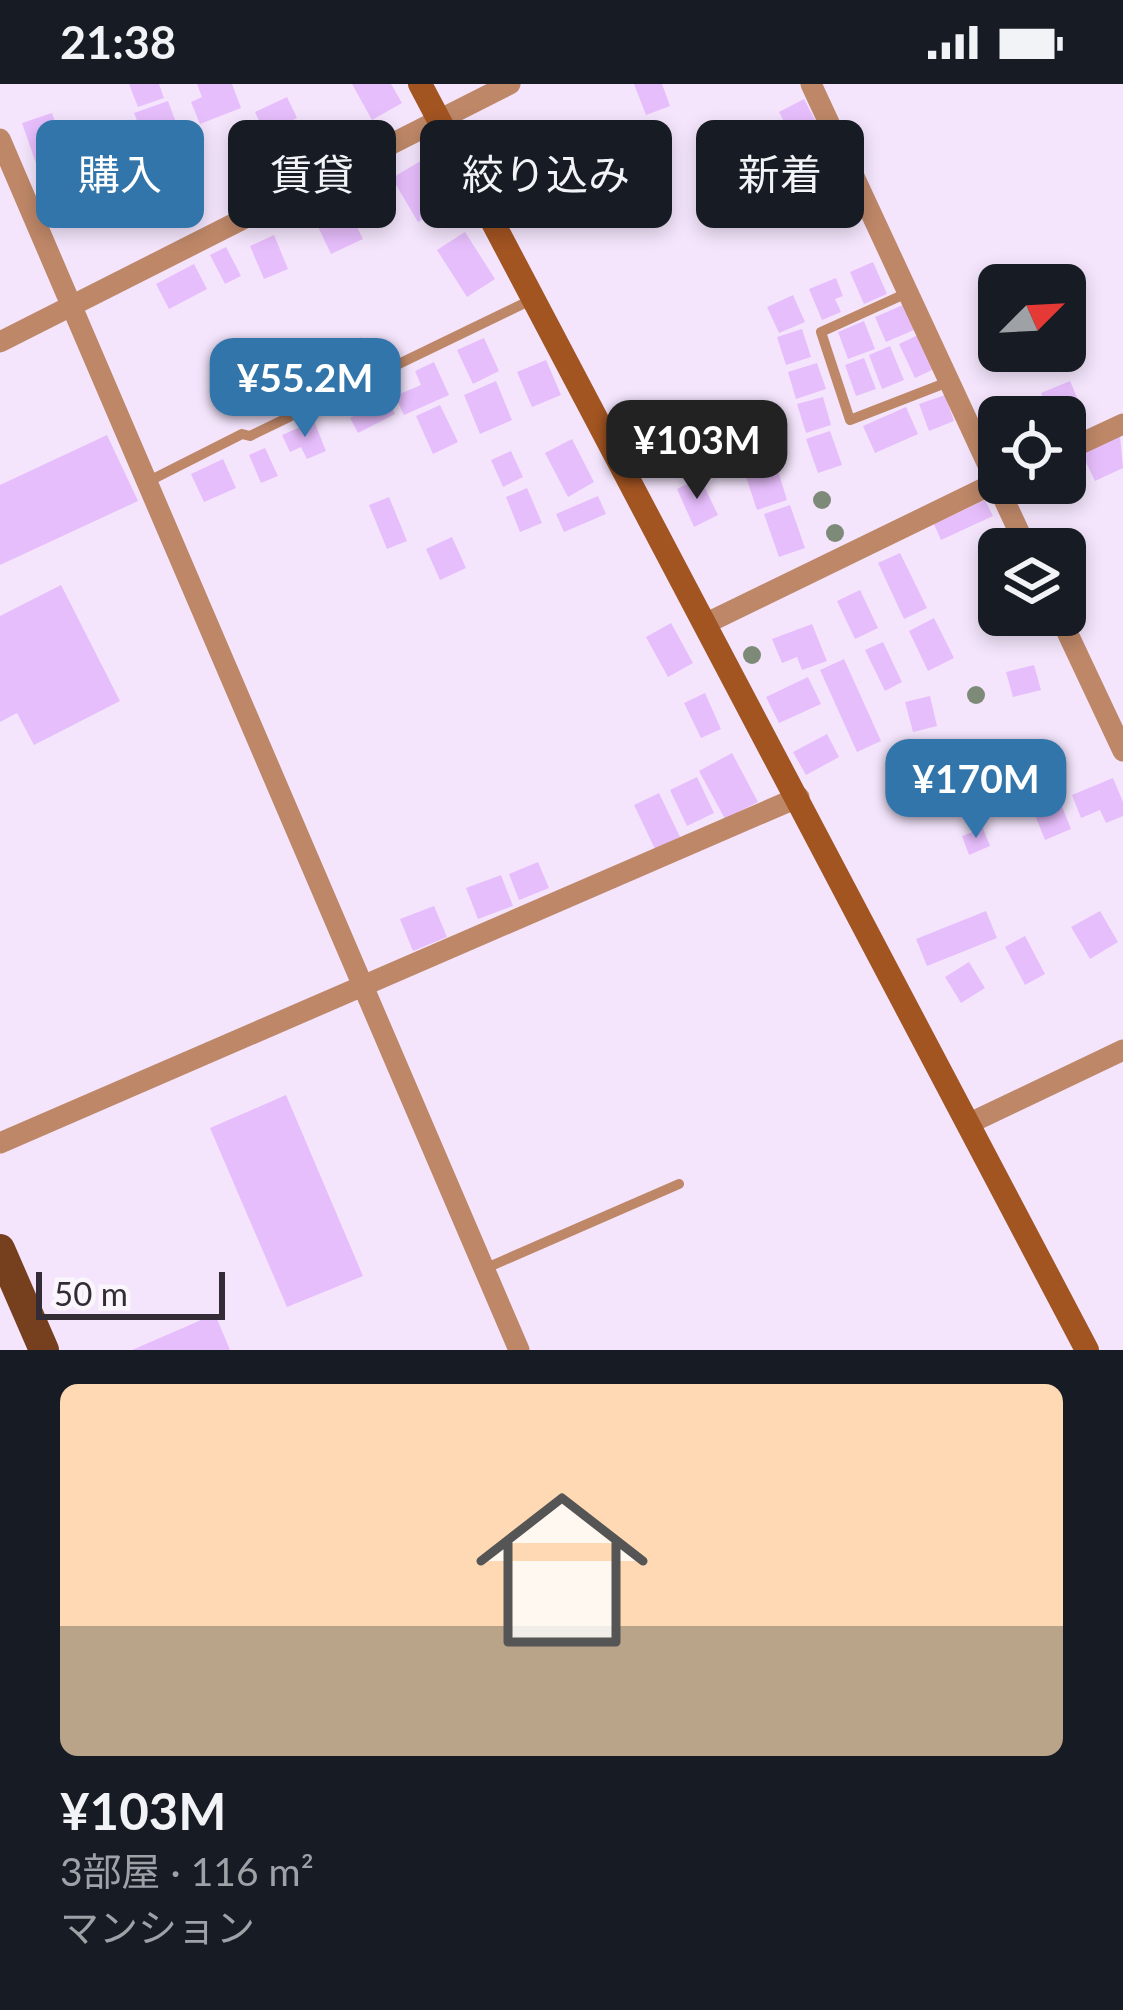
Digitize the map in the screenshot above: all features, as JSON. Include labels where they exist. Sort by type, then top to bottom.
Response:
[{"type":"main road","points":[[0,1250],[44,1350]]},
{"type":"street","points":[[420,84],[437,120]]},
{"type":"street","points":[[439,120],[510,84]]},
{"type":"street","points":[[811,84],[978,441]]},
{"type":"street","points":[[0,342],[420,130]]},
{"type":"street","points":[[0,139],[519,1350]]},
{"type":"street","points":[[496,228],[1088,1350]]},
{"type":"street","points":[[1086,441],[1123,424]]},
{"type":"street","points":[[707,622],[978,492]]},
{"type":"street","points":[[1069,636],[1123,751]]},
{"type":"street","points":[[0,1143],[799,797]]},
{"type":"street","points":[[970,1123],[1123,1050]]},
{"type":"lane","points":[[907,293],[821,332],[850,420],[949,382]]},
{"type":"lane","points":[[148,481],[534,298]]},
{"type":"lane","points":[[484,1269],[679,1184]]},
{"type":"building","points":[[129,84],[159,84],[164,98],[138,107]]},
{"type":"building","points":[[197,84],[232,84],[241,108],[204,122],[191,102],[202,97]]},
{"type":"building","points":[[352,84],[391,84],[402,103],[372,120]]},
{"type":"building","points":[[634,84],[662,84],[670,106],[646,115]]},
{"type":"building","points":[[287,97],[297,118],[259,120],[255,112]]},
{"type":"building","points":[[804,99],[815,120],[783,120],[779,112]]},
{"type":"building","points":[[168,101],[175,120],[137,120],[134,113]]},
{"type":"building","points":[[52,113],[54,120],[36,120],[36,163],[22,123]]},
{"type":"building","points":[[420,161],[418,222],[396,185],[396,176]]},
{"type":"building","points":[[319,228],[358,228],[363,239],[331,254]]},
{"type":"building","points":[[465,232],[495,279],[467,297],[437,250]]},
{"type":"building","points":[[274,235],[288,269],[264,279],[250,246]]},
{"type":"building","points":[[226,247],[241,276],[225,284],[210,255]]},
{"type":"building","points":[[873,262],[887,294],[864,304],[850,272]]},
{"type":"building","points":[[194,264],[207,289],[169,309],[156,284]]},
{"type":"building","points":[[836,278],[843,296],[835,299],[841,312],[822,320],[809,289]]},
{"type":"building","points":[[793,295],[805,322],[779,333],[767,307]]},
{"type":"building","points":[[903,305],[914,330],[886,342],[875,317]]},
{"type":"building","points":[[864,321],[875,349],[848,359],[838,332]]},
{"type":"building","points":[[802,329],[811,357],[786,365],[777,337]]},
{"type":"building","points":[[918,335],[934,369],[915,378],[899,344]]},
{"type":"building","points":[[361,337],[374,366],[346,378],[333,349]]},
{"type":"building","points":[[484,338],[499,371],[473,384],[457,350]]},
{"type":"building","points":[[890,346],[904,380],[882,389],[869,355]]},
{"type":"building","points":[[864,358],[876,389],[856,396],[845,365]]},
{"type":"building","points":[[546,360],[561,395],[532,407],[517,372]]},
{"type":"building","points":[[434,362],[449,395],[404,415],[395,396],[421,385],[415,371]]},
{"type":"building","points":[[817,363],[826,389],[796,399],[788,372]]},
{"type":"building","points":[[496,381],[512,420],[480,434],[464,395]]},
{"type":"building","points":[[1070,381],[1076,396],[1042,396]]},
{"type":"building","points":[[382,388],[395,414],[358,433],[350,418],[361,412],[356,401]]},
{"type":"building","points":[[945,395],[954,421],[929,431],[919,404]]},
{"type":"building","points":[[823,397],[831,425],[806,433],[797,404]]},
{"type":"building","points":[[440,405],[458,442],[433,454],[416,416]]},
{"type":"building","points":[[906,407],[918,434],[875,453],[863,426]]},
{"type":"building","points":[[666,418],[676,450],[652,457],[647,441],[636,444],[631,429]]},
{"type":"building","points":[[314,421],[326,451],[307,459],[301,447],[290,452],[282,435]]},
{"type":"building","points":[[830,431],[842,465],[818,473],[806,439]]},
{"type":"building","points":[[107,435],[138,501],[0,565],[0,485]]},
{"type":"building","points":[[1120,436],[1123,468],[1095,481],[1086,452]]},
{"type":"building","points":[[572,439],[594,482],[568,497],[545,453]]},
{"type":"building","points":[[265,448],[278,476],[261,483],[249,455]]},
{"type":"building","points":[[511,451],[523,477],[503,487],[491,460]]},
{"type":"building","points":[[774,458],[787,500],[757,510],[743,468]]},
{"type":"building","points":[[223,459],[236,488],[204,502],[191,474]]},
{"type":"building","points":[[700,478],[718,515],[694,527],[677,489]]},
{"type":"building","points":[[527,488],[542,523],[520,532],[506,497]]},
{"type":"building","points":[[598,496],[606,514],[564,532],[556,514]]},
{"type":"building","points":[[389,497],[407,541],[387,549],[369,505]]},
{"type":"building","points":[[978,503],[987,504],[993,516],[941,540],[934,524]]},
{"type":"building","points":[[790,505],[805,548],[779,557],[764,514]]},
{"type":"building","points":[[452,537],[466,568],[440,580],[426,549]]},
{"type":"building","points":[[900,553],[927,608],[904,619],[878,563]]},
{"type":"building","points":[[61,585],[120,701],[34,745],[17,713],[0,722],[0,616]]},
{"type":"building","points":[[860,590],[878,628],[855,639],[837,601]]},
{"type":"building","points":[[934,618],[954,658],[928,671],[909,631]]},
{"type":"building","points":[[671,623],[693,663],[668,677],[646,637]]},
{"type":"building","points":[[812,624],[827,661],[802,670],[797,657],[782,663],[772,639]]},
{"type":"building","points":[[883,642],[902,682],[885,691],[865,650]]},
{"type":"building","points":[[844,659],[881,741],[857,752],[820,670]]},
{"type":"building","points":[[1034,665],[1041,690],[1013,697],[1006,672]]},
{"type":"building","points":[[808,677],[821,704],[779,723],[766,697]]},
{"type":"building","points":[[705,693],[721,729],[701,738],[684,703]]},
{"type":"building","points":[[930,696],[937,726],[913,732],[905,702]]},
{"type":"building","points":[[827,734],[839,757],[806,775],[793,752]]},
{"type":"building","points":[[732,753],[758,802],[725,819],[699,771]]},
{"type":"building","points":[[697,777],[714,813],[687,826],[670,790]]},
{"type":"building","points":[[1113,778],[1123,816],[1106,823],[1100,810],[1081,818],[1072,795]]},
{"type":"building","points":[[659,793],[680,837],[655,849],[634,805]]},
{"type":"building","points":[[1059,799],[1071,829],[1045,840],[1033,810]]},
{"type":"building","points":[[983,828],[990,846],[969,855],[962,836]]},
{"type":"building","points":[[538,862],[549,888],[519,900],[509,874]]},
{"type":"building","points":[[501,875],[513,906],[478,919],[466,888]]},
{"type":"building","points":[[434,906],[447,937],[413,951],[400,919]]},
{"type":"building","points":[[986,911],[997,938],[927,966],[916,939]]},
{"type":"building","points":[[1100,911],[1118,942],[1090,959],[1071,927]]},
{"type":"building","points":[[1025,936],[1045,974],[1025,985],[1005,947]]},
{"type":"building","points":[[969,962],[985,988],[961,1003],[945,977]]},
{"type":"building","points":[[286,1095],[363,1276],[287,1307],[210,1128]]},
{"type":"building","points":[[215,1314],[230,1350],[132,1350]]}]
